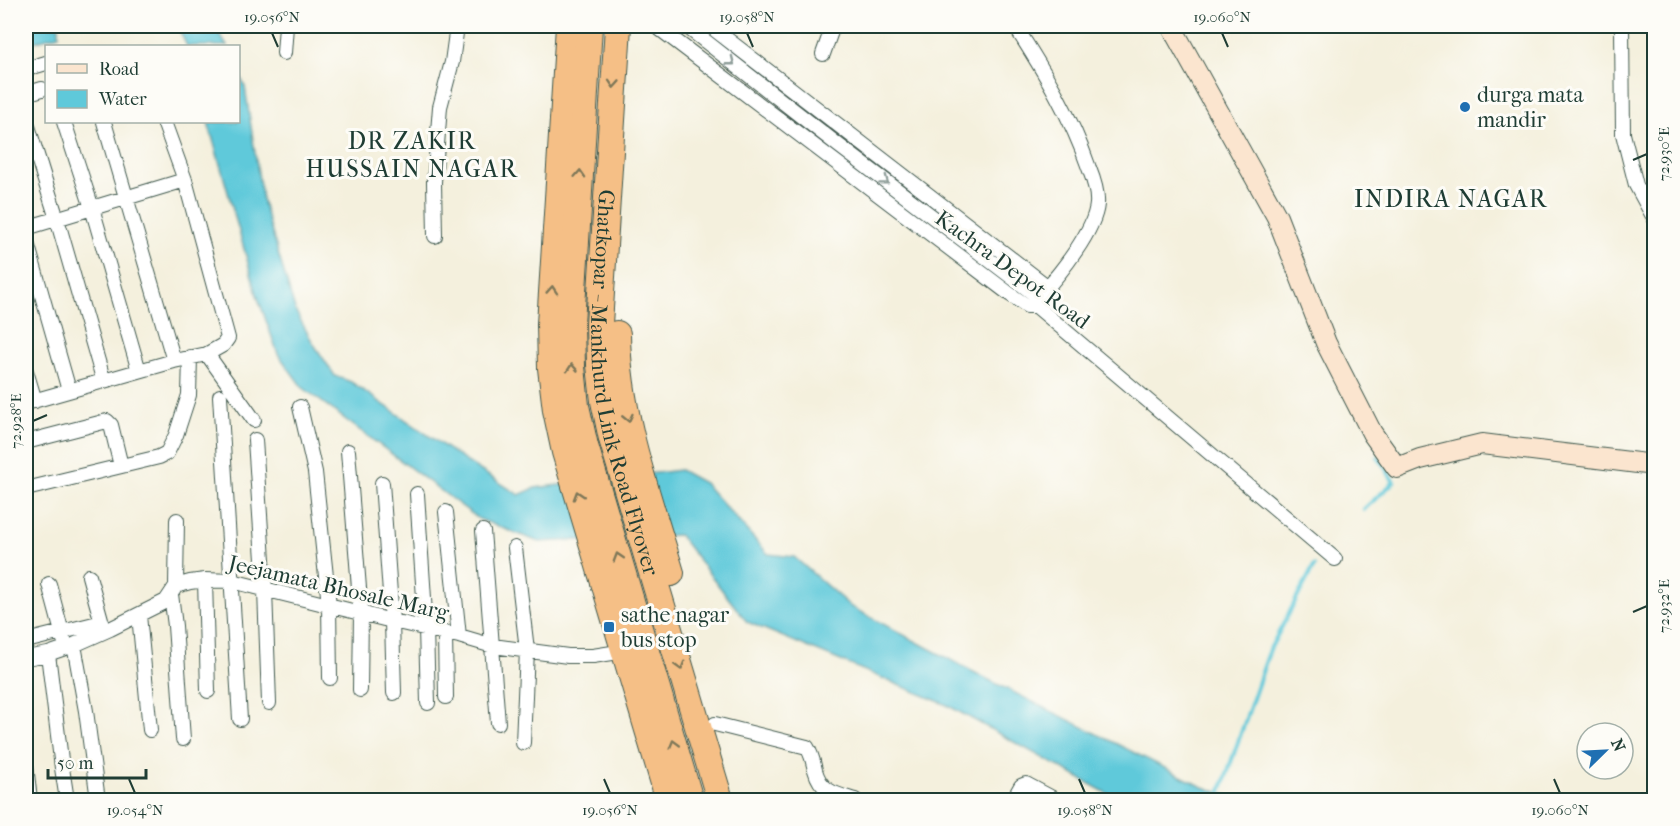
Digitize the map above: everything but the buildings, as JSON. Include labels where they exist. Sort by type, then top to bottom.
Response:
[{"type":"highway","points":[[569,26],[550,324],[551,368],[556,410],[565,452],[669,801]]},
{"type":"highway","name":"Ghatkopar - Mankhurd Link Road Flyover","points":[[590,26],[571,324],[576,406],[585,446],[690,801]]},
{"type":"highway","name":"Ghatkopar - Mankhurd Link Road Flyover","points":[[618,26],[599,324],[604,401],[612,439],[720,801]]},
{"type":"highway","points":[[635,26],[616,324],[617,363],[639,462],[738,801]]},
{"type":"street","points":[[284,53],[286,26]]},
{"type":"street","points":[[435,236],[434,182],[440,107],[452,63],[457,26]]},
{"type":"street","name":"Kachra Depot Road","points":[[656,26],[672,30],[1011,295],[1027,306],[1040,297],[1335,559]]},
{"type":"street","points":[[686,26],[838,145],[1040,297]]},
{"type":"street","points":[[710,26],[1040,297]]},
{"type":"street","points":[[823,54],[833,26]]},
{"type":"street","points":[[1015,26],[1058,95],[1083,149],[1093,178],[1097,203],[1089,230],[1040,297]]},
{"type":"street","points":[[1171,26],[1277,217],[1326,344],[1372,433],[1397,468],[1420,459],[1482,444],[1654,465]]},
{"type":"street","points":[[1622,26],[1623,134],[1636,185],[1654,218]]},
{"type":"street","points":[[26,69],[45,64]]},
{"type":"street","points":[[26,94],[42,89]]},
{"type":"street","points":[[26,120],[102,375]]},
{"type":"street","points":[[64,123],[92,208],[139,371]]},
{"type":"street","points":[[104,123],[174,361]]},
{"type":"street","points":[[26,371],[30,402],[174,361],[207,354],[224,345],[228,338],[185,180],[164,123]]},
{"type":"street","points":[[26,228],[185,180]]},
{"type":"street","points":[[26,239],[68,387]]},
{"type":"street","points":[[207,354],[254,420]]},
{"type":"street","points":[[26,489],[159,457],[167,453],[176,435],[189,395],[190,357]]},
{"type":"street","points":[[220,396],[240,719]]},
{"type":"street","points":[[300,407],[315,472],[329,606],[330,678]]},
{"type":"street","points":[[26,442],[107,421],[111,425],[121,466]]},
{"type":"street","points":[[255,440],[265,590],[269,703]]},
{"type":"street","points":[[348,451],[361,614],[360,690]]},
{"type":"street","points":[[382,483],[392,621],[393,693]]},
{"type":"street","points":[[417,494],[426,628],[428,703]]},
{"type":"street","points":[[446,512],[459,636]]},
{"type":"street","points":[[177,520],[174,590],[183,739]]},
{"type":"street","points":[[483,531],[498,723]]},
{"type":"street","points":[[515,548],[526,650],[523,743]]},
{"type":"street","points":[[26,641],[62,632],[103,627],[89,576]]},
{"type":"street","points":[[205,580],[208,691]]},
{"type":"street","name":"Jeejamata Bhosale Marg","points":[[26,658],[48,654],[70,646],[103,627],[140,615],[166,601],[174,590],[190,582],[205,580],[232,581],[493,646],[568,656],[593,656],[625,651]]},
{"type":"street","points":[[49,584],[62,632],[70,646],[86,711],[98,801]]},
{"type":"street","points":[[140,615],[150,730]]},
{"type":"street","points":[[445,633],[446,698]]},
{"type":"street","points":[[48,654],[68,801]]},
{"type":"street","points":[[715,724],[807,747],[812,755],[820,783],[831,793],[855,801]]},
{"type":"street","points":[[26,765],[30,801]]},
{"type":"street","points":[[1012,801],[1021,786],[1026,784],[1056,801]]},
{"type":"water","points":[[26,26],[59,26],[59,35],[26,44]]},
{"type":"water","points":[[177,26],[214,26],[226,45],[186,45]]},
{"type":"water","points":[[240,76],[245,87],[262,199],[295,310],[335,376],[351,382],[519,495],[535,488],[680,470],[704,483],[768,554],[794,557],[851,607],[981,676],[1201,786],[1239,800],[1119,800],[947,705],[747,622],[679,535],[539,542],[479,519],[302,387],[278,354],[258,298],[208,123],[240,123]]},
{"type":"waterway","points":[[1364,509],[1394,482],[1378,457]]},
{"type":"waterway","points":[[1218,800],[1270,649],[1314,566]]},
{"type":"place","name":"durga mata mandir","points":[[1465,107]]},
{"type":"place","name":"sathe nagar bus stop","points":[[609,627]]},
{"type":"district","name":"DR ZAKIR HUSSAIN NAGAR","points":[[412,155]]},
{"type":"district","name":"INDIRA NAGAR","points":[[1451,199]]}]
